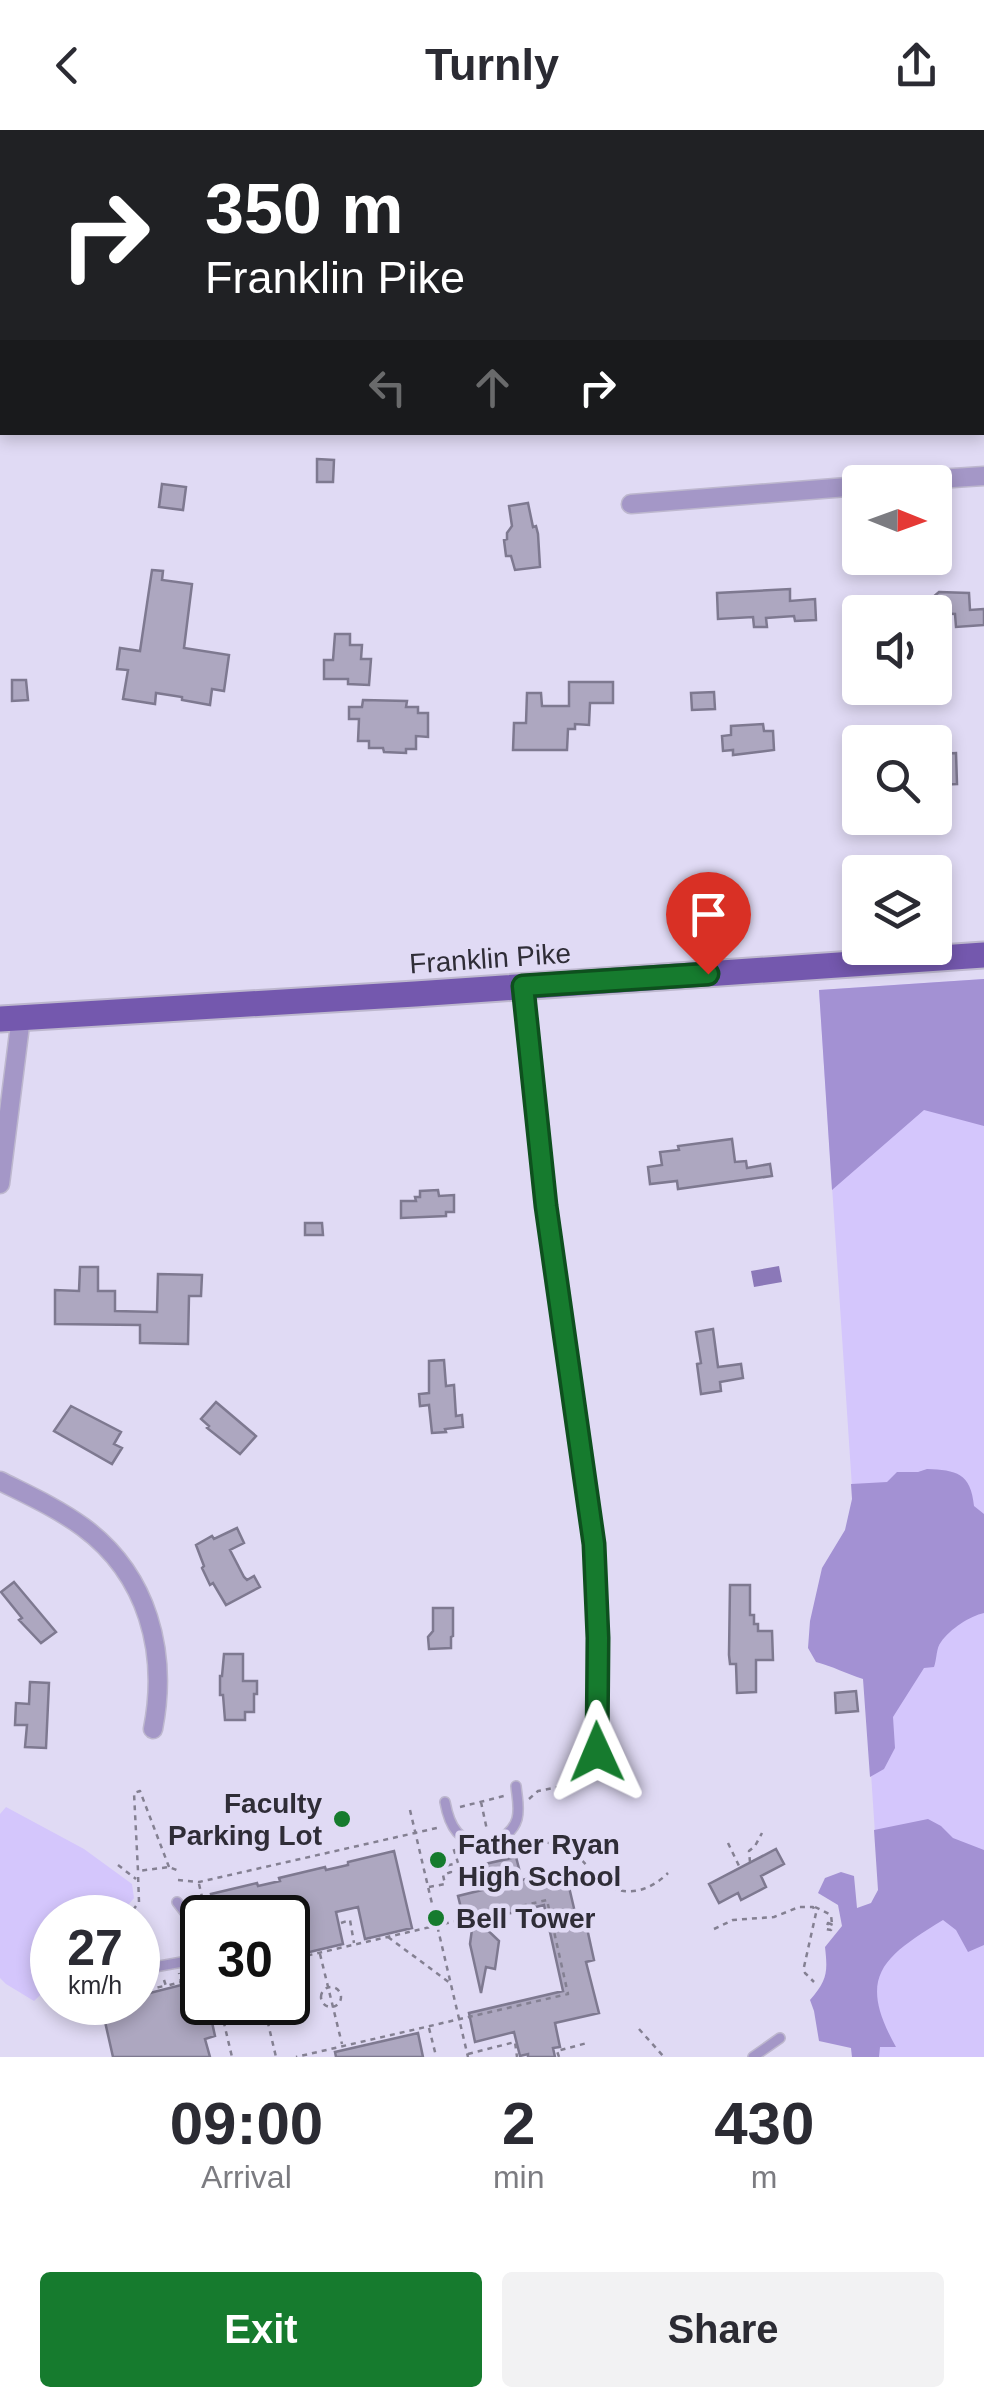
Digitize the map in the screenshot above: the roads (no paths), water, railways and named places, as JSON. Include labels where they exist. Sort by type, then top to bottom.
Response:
[{"type":"main road","name":"Franklin Pike","points":[[10,1018],[984,955]]},
{"type":"street","points":[[952,478],[984,476]]},
{"type":"street","points":[[630,504],[842,487]]},
{"type":"street","points":[[523,986],[546,1206],[594,1544],[597,1752]]},
{"type":"street","points":[[0,1184],[10,1018]]},
{"type":"street","points":[[0,1482],[78,1523],[102,1543],[125,1571],[146,1610],[155,1640],[159,1676],[153,1730]]},
{"type":"lane","points":[[445,1802],[450,1822],[462,1837],[490,1842],[506,1836],[514,1825],[518,1806],[516,1786]]},
{"type":"lane","points":[[177,1902],[180,1906]]},
{"type":"lane","points":[[753,2057],[780,2038]]},
{"type":"place","name":"Faculty Parking Lot","points":[[342,1819]]},
{"type":"place","name":"Father Ryan High School","points":[[438,1860]]},
{"type":"place","name":"Bell Tower","points":[[436,1918]]}]
